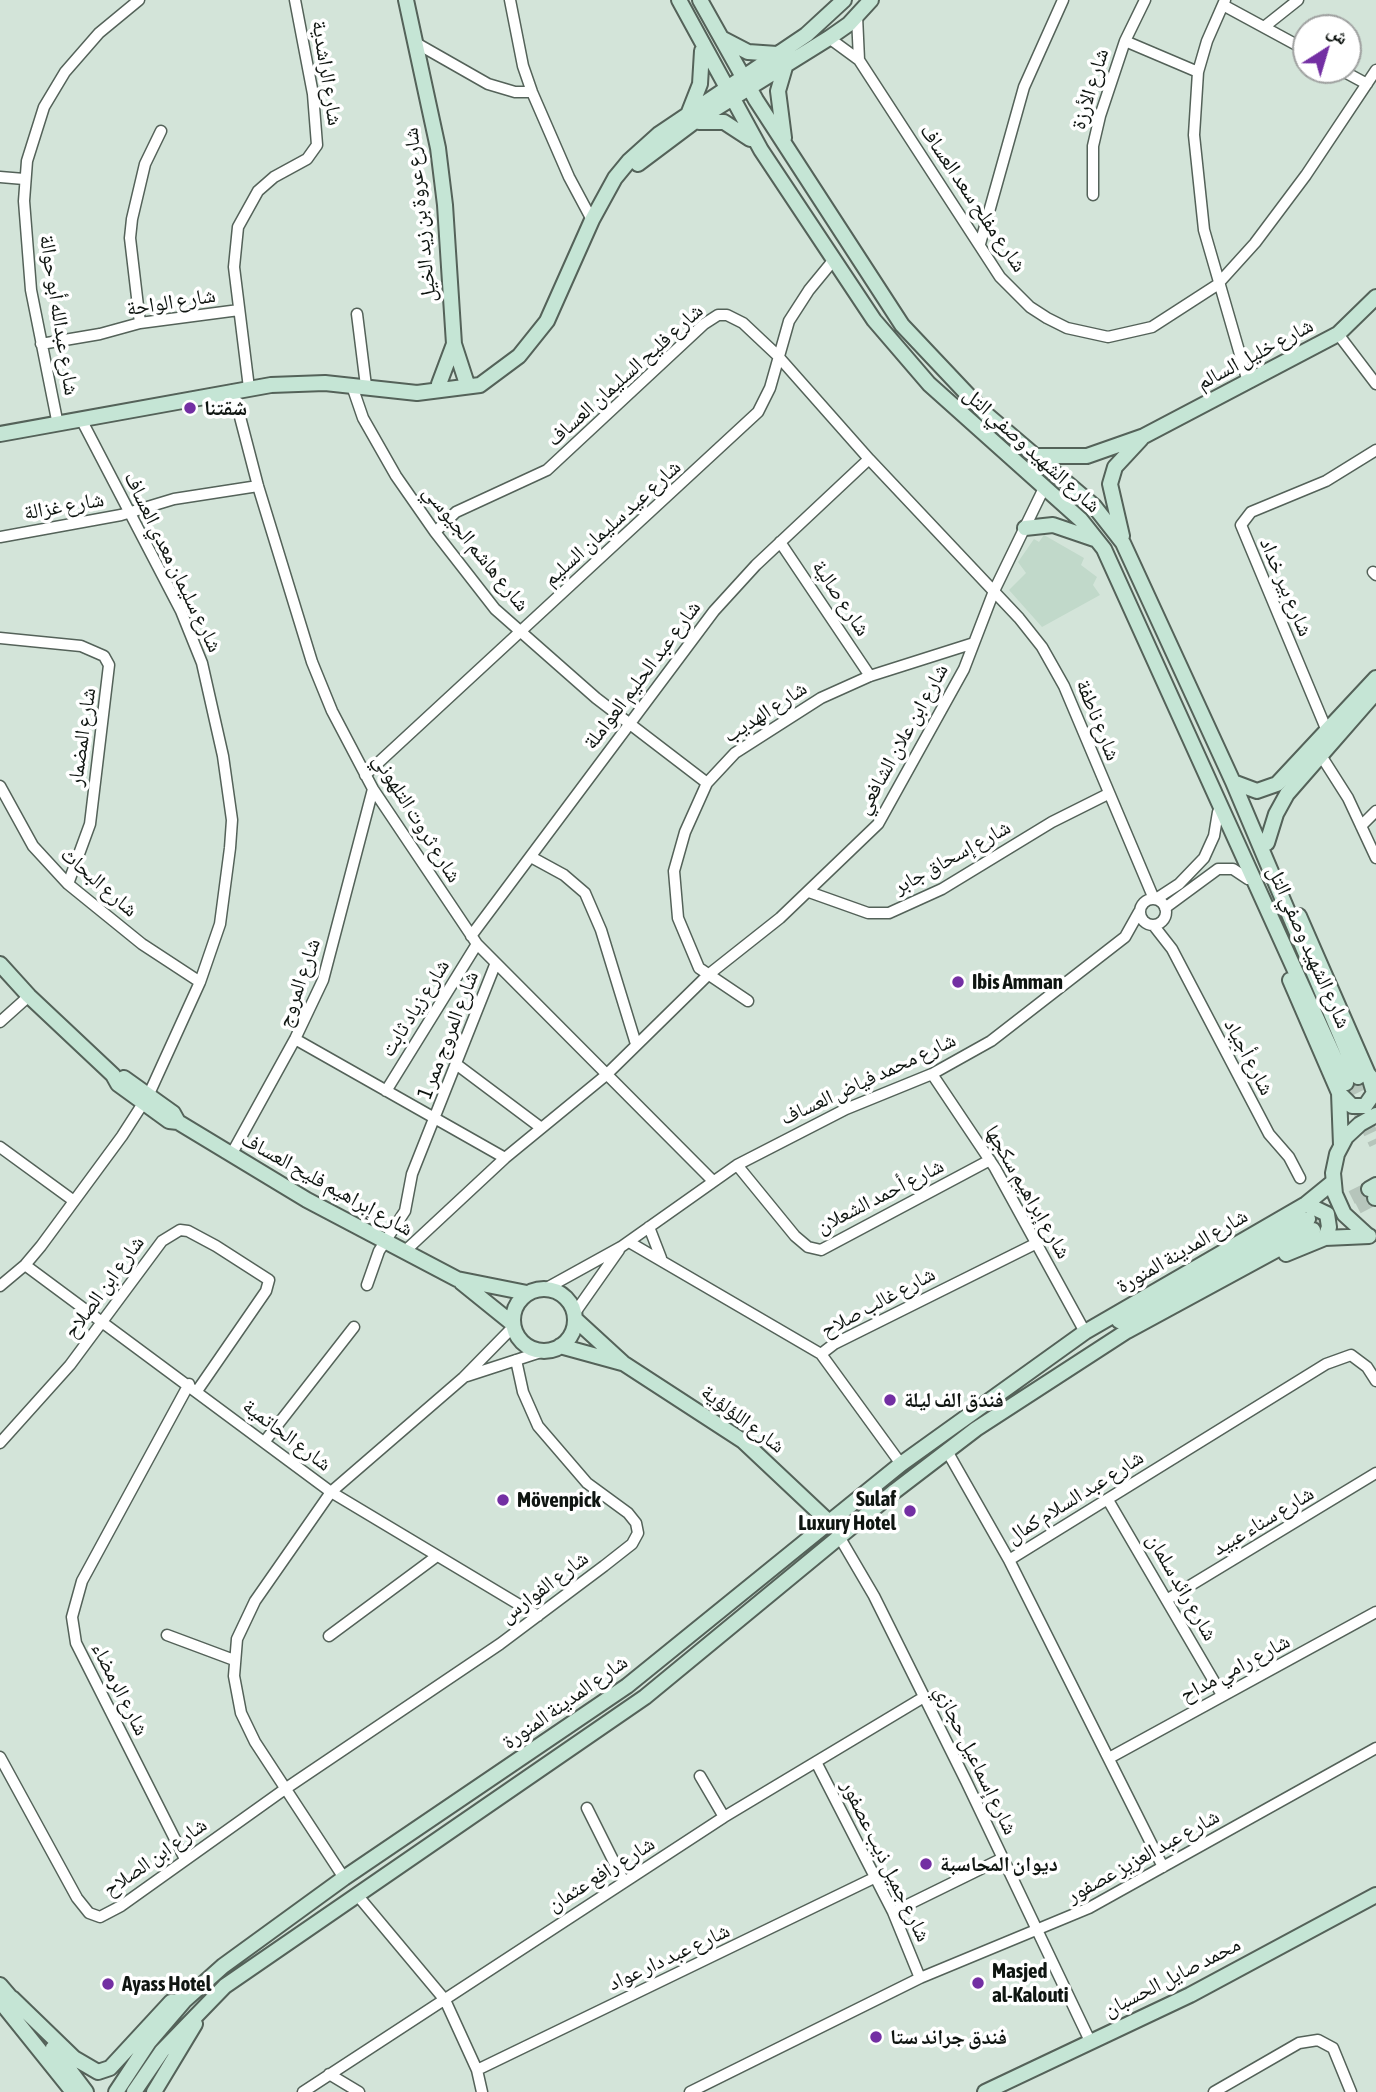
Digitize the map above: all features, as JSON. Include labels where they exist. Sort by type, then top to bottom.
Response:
[{"type":"street","name":"شارع الراشدية","points":[[295,0],[317,121],[317,145],[314,152]]},
{"type":"street","name":"شارع عروة بن زيد الخيل","points":[[406,0],[442,178],[454,344],[466,381]]},
{"type":"street","name":"شارع الشهيد وصفي التل","points":[[678,0],[728,94],[832,262],[910,364],[1099,541],[1131,602],[1216,791],[1357,1082]]},
{"type":"street","name":"شارع الشهيد وصفي التل","points":[[700,0],[746,83],[902,325],[956,385],[1094,506],[1123,543],[1235,789],[1357,1082]]},
{"type":"street","points":[[785,142],[778,91],[781,61],[844,0]]},
{"type":"street","points":[[389,388],[399,393],[468,389],[489,379],[519,356],[547,321],[605,197],[691,118],[781,61],[829,38],[857,16],[871,0]]},
{"type":"street","points":[[980,244],[1024,87],[1063,0]]},
{"type":"street","name":"شارع الأرزة","points":[[1093,195],[1093,146],[1125,41],[1145,0]]},
{"type":"street","points":[[1264,27],[1298,0]]},
{"type":"street","name":"شارع عبدالله أبو حوالة","points":[[58,425],[31,290],[24,179],[37,123],[53,90],[99,33],[136,1]]},
{"type":"street","points":[[512,1],[523,65],[532,92],[569,177],[592,220]]},
{"type":"street","points":[[1248,382],[1217,285],[1200,201],[1194,135],[1198,72],[1207,41],[1224,2],[1292,42]]},
{"type":"street","points":[[857,16],[859,60]]},
{"type":"street","points":[[719,36],[748,52],[781,61]]},
{"type":"street","name":"شارع مفلح سعد العساف","points":[[829,38],[859,60],[1000,277],[1030,307],[1068,328],[1108,337],[1152,327],[1217,285],[1299,186],[1376,70]]},
{"type":"street","points":[[1125,41],[1198,72]]},
{"type":"street","points":[[416,43],[488,84],[515,92],[532,92]]},
{"type":"street","points":[[691,118],[700,84],[702,46]]},
{"type":"street","points":[[1362,81],[1367,84]]},
{"type":"street","points":[[691,118],[732,125],[761,150]]},
{"type":"street","points":[[140,323],[132,260],[132,219],[145,164],[161,131]]},
{"type":"street","name":"شارع الواحة","points":[[41,344],[92,336],[140,323],[239,310],[234,248],[242,216],[264,185],[300,164],[314,152]]},
{"type":"street","points":[[0,177],[24,179]]},
{"type":"street","name":"شارع عيد سليمان السليم","points":[[365,775],[758,412],[770,388],[777,355],[795,310],[832,262]]},
{"type":"street","name":"شارع خليل السالم","points":[[1035,456],[1087,456],[1144,436],[1338,334],[1376,297]]},
{"type":"street","points":[[239,310],[249,388]]},
{"type":"street","name":"شارع هاشم الجيوسي","points":[[357,314],[359,386],[371,433],[435,533],[495,609],[520,633],[706,783]]},
{"type":"street","name":"شارع فليح السليمان العساف","points":[[435,533],[456,512],[547,470],[564,457],[639,383],[718,315],[727,315],[743,324],[777,355],[869,459],[994,591]]},
{"type":"street","points":[[1338,334],[1376,384]]},
{"type":"street","name":"شارع عروة بن زيد الخيل","points":[[439,384],[454,344]]},
{"type":"street","points":[[0,434],[82,421],[249,388],[298,383],[389,388],[489,379]]},
{"type":"street","name":"شارع ثروت التلهوني","points":[[233,390],[258,486],[313,662],[332,711],[373,789],[474,940],[495,965],[712,1180]]},
{"type":"street","name":"شارع سليمان معدي العساف","points":[[0,1286],[25,1265],[74,1201],[146,1098],[200,982],[224,904],[232,820],[215,710],[198,653],[180,611],[82,421]]},
{"type":"street","name":"شارع خليل السالم","points":[[1123,543],[1110,484],[1115,467],[1144,436]]},
{"type":"street","name":"شارع بير خداد","points":[[1327,730],[1241,525],[1251,512],[1326,481],[1376,450]]},
{"type":"street","name":"شارع عبد الحليم العواملة","points":[[474,940],[531,857],[714,611],[779,542],[869,459]]},
{"type":"street","name":"شارع غزالة","points":[[0,537],[128,513],[174,499],[258,486]]},
{"type":"street","name":"شارع ابن علان الشافعي","points":[[404,1252],[540,1127],[605,1076],[708,975],[809,892],[860,844],[884,814],[951,695],[994,591],[1044,488]]},
{"type":"street","points":[[1025,528],[1053,525],[1099,541]]},
{"type":"street","name":"شارع صالية","points":[[779,542],[870,676]]},
{"type":"street","name":"شارع ناطفة","points":[[994,591],[1019,618],[1056,670],[1155,899]]},
{"type":"street","name":"شارع المضمار","points":[[0,638],[80,646],[104,656],[109,666],[90,824],[68,884]]},
{"type":"street","name":"شارع الهديب","points":[[748,1001],[699,968],[690,950],[674,896],[674,871],[679,852],[706,783],[734,753],[780,721],[870,676],[974,643]]},
{"type":"street","points":[[1235,789],[1271,787],[1289,774],[1376,678]]},
{"type":"street","points":[[1267,843],[1280,806],[1320,754],[1376,692]]},
{"type":"street","points":[[1320,754],[1339,782],[1376,858]]},
{"type":"street","name":"شارع البحاث","points":[[0,786],[33,846],[68,884],[142,944],[200,982]]},
{"type":"street","name":"شارع المروج","points":[[373,789],[343,897],[330,960],[295,1039],[505,1158]]},
{"type":"street","points":[[1235,789],[1267,843],[1357,1082],[1334,1163],[1333,1182],[1344,1214],[1372,1238]]},
{"type":"street","points":[[1141,907],[1179,884],[1205,858],[1214,836],[1218,812],[1216,791]]},
{"type":"street","name":"شارع إسحاق جابر","points":[[809,892],[868,913],[889,913],[942,889],[1052,822],[1108,794]]},
{"type":"street","points":[[1361,826],[1376,811]]},
{"type":"street","points":[[1218,812],[1248,879],[1357,1082]]},
{"type":"street","points":[[531,857],[564,875],[585,893],[606,942],[636,1044]]},
{"type":"street","points":[[1155,899],[1165,912],[1219,869],[1233,869],[1248,879]]},
{"type":"street","name":"شارع ناطفة","points":[[1141,907],[1144,876]]},
{"type":"street","name":"شارع أجياد","points":[[1141,907],[1142,921],[1152,925],[1172,949],[1242,1086],[1300,1178]]},
{"type":"street","name":"شارع محمد فياض العساف","points":[[1125,937],[1141,907]]},
{"type":"street","name":"شارع أجياد","points":[[1165,912],[1172,949]]},
{"type":"street","name":"شارع محمد فياض العساف","points":[[545,1289],[625,1244],[712,1180],[737,1165],[835,1114],[932,1074],[1010,1028],[1125,937],[1152,925],[1165,912]]},
{"type":"street","name":"شارع زياد ثابت","points":[[386,1091],[474,940]]},
{"type":"street","name":"شارع إبراهيم فليح العساف","points":[[0,964],[29,996],[113,1075],[122,1077],[146,1098],[173,1113],[178,1122],[384,1242],[457,1279],[513,1326]]},
{"type":"street","name":"شارع المروج ممر 1","points":[[367,1285],[384,1242],[403,1217],[412,1174],[436,1120],[495,965]]},
{"type":"street","points":[[0,1022],[29,996]]},
{"type":"street","points":[[231,1155],[295,1039]]},
{"type":"street","points":[[456,1064],[540,1127]]},
{"type":"street","name":"شارع إبراهيم سكجها","points":[[932,1074],[990,1160],[1085,1332]]},
{"type":"street","points":[[1341,1145],[1352,1130],[1376,1115]]},
{"type":"street","points":[[0,1148],[74,1201]]},
{"type":"street","name":"شارع أحمد الشعلان","points":[[737,1165],[795,1236],[808,1247],[821,1250],[990,1160]]},
{"type":"street","name":"شارع المدينة المنورة","points":[[116,2092],[149,2042],[185,2000],[223,1966],[344,1878],[627,1686],[901,1464],[1085,1332],[1306,1204],[1333,1182]]},
{"type":"street","points":[[1306,1204],[1327,1214],[1329,1227],[1315,1229]]},
{"type":"street","points":[[649,1227],[656,1250],[663,1261]]},
{"type":"street","name":"شارع المدينة المنورة","points":[[134,2092],[162,2051],[205,2004],[248,1970],[636,1704],[947,1451],[1005,1409],[1074,1366],[1285,1255],[1315,1229]]},
{"type":"street","name":"شارع المدينة المنورة","points":[[1053,1356],[1315,1229],[1372,1238]]},
{"type":"street","name":"شارع ابن الصلاح","points":[[0,1443],[39,1404],[162,1241],[175,1231],[188,1231],[264,1275]]},
{"type":"street","name":"شارع غالب صلاح","points":[[901,1464],[821,1353],[1037,1243]]},
{"type":"street","points":[[625,1244],[663,1261],[821,1353]]},
{"type":"street","name":"شارع محمد فياض العساف","points":[[574,1316],[625,1244]]},
{"type":"street","name":"شارع الحاتمية","points":[[25,1265],[193,1387],[331,1492],[538,1616]]},
{"type":"street","name":"شارع الرمضاء","points":[[185,1859],[76,1643],[72,1617],[82,1581],[193,1387],[266,1291],[269,1280],[264,1275]]},
{"type":"street","name":"شارع إبراهيم فليح العساف","points":[[457,1279],[527,1293]]},
{"type":"street","points":[[463,1378],[516,1360],[544,1351],[559,1346],[568,1339],[574,1316],[568,1301],[558,1292],[545,1289],[527,1293],[515,1307],[513,1326],[519,1339],[530,1348],[544,1351]]},
{"type":"street","name":"شارع اللؤلؤية","points":[[574,1316],[623,1363],[743,1441],[828,1521]]},
{"type":"street","points":[[344,1878],[255,1742],[241,1713],[235,1692],[234,1660],[244,1621],[331,1492],[463,1378],[513,1326]]},
{"type":"street","points":[[265,1441],[354,1327]]},
{"type":"street","name":"شارع اللؤلؤية","points":[[559,1346],[623,1363]]},
{"type":"street","name":"شارع عبد السلام كمال","points":[[1163,1867],[1111,1757],[1009,1560],[1326,1364],[1351,1355],[1367,1367],[1376,1381]]},
{"type":"street","name":"شارع الفوارس","points":[[285,1789],[538,1616],[632,1544],[638,1528],[628,1513],[587,1483],[538,1426],[523,1392],[516,1360]]},
{"type":"street","points":[[947,1451],[1009,1560]]},
{"type":"street","name":"شارع سناء عبيد","points":[[1168,1599],[1376,1474]]},
{"type":"street","name":"شارع رائد سلمان","points":[[1108,1500],[1222,1695]]},
{"type":"street","name":"شارع إسماعيل حجازي","points":[[840,1538],[874,1596],[1090,2041]]},
{"type":"street","points":[[329,1636],[437,1556]]},
{"type":"street","name":"شارع رامي مداح","points":[[1111,1757],[1376,1612]]},
{"type":"street","points":[[167,1635],[234,1660]]},
{"type":"street","name":"شارع رافع عثمان","points":[[303,2092],[724,1817],[924,1697]]},
{"type":"street","name":"شارع عبد العزيز عصفور","points":[[690,2092],[920,1978],[1036,1929],[1072,1917],[1376,1748]]},
{"type":"street","name":"شارع ابن الصلاح","points":[[0,1757],[77,1898],[94,1917],[106,1915],[121,1906],[285,1789]]},
{"type":"street","name":"شارع جميل ذيب عصفور","points":[[816,1762],[893,1912],[920,1978]]},
{"type":"street","points":[[700,1776],[724,1817]]},
{"type":"street","points":[[587,1808],[624,1882]]},
{"type":"street","points":[[893,1912],[1003,1858]]},
{"type":"street","name":"شارع عبد دار عواد","points":[[477,2070],[876,1877]]},
{"type":"street","name":"محمد صايل الحسبان","points":[[985,2092],[1190,1995],[1376,1895]]},
{"type":"street","points":[[358,1896],[445,2000],[477,2070],[482,2092]]},
{"type":"street","points":[[0,1985],[6,2000],[71,2090]]},
{"type":"street","points":[[6,2000],[74,2058],[98,2072],[110,2068],[171,2002],[185,2000]]},
{"type":"street","points":[[6,2000],[86,2092]]},
{"type":"street","points":[[154,2092],[205,2004]]},
{"type":"street","points":[[1214,2092],[1299,2043],[1311,2040],[1325,2041],[1333,2048],[1351,2092]]},
{"type":"street","points":[[329,2074],[359,2092]]},
{"type":"shaded area","points":[[1044,535],[1084,558],[1081,565],[1097,577],[1093,585],[1100,595],[1042,627],[1009,590],[1026,573],[1018,562],[1034,539],[1039,542]]},
{"type":"tunnel","points":[[1358,1077],[1376,1114]]},
{"type":"tunnel","points":[[1346,1083],[1376,1144]]},
{"type":"tunnel","points":[[1314,1216],[1369,1189]]},
{"type":"tunnel","points":[[1320,1226],[1375,1198]]},
{"type":"place","name":"شقتنا","points":[[190,408]]},
{"type":"place","name":"Ibis Amman","points":[[958,982]]},
{"type":"place","name":"فندق الف ليلة","points":[[890,1400]]},
{"type":"place","name":"Mövenpick","points":[[503,1500]]},
{"type":"place","name":"Sulaf Luxury Hotel","points":[[910,1511]]},
{"type":"place","name":"ديوان المحاسبة","points":[[926,1864]]},
{"type":"place","name":"Masjed al-Kalouti","points":[[978,1983]]},
{"type":"place","name":"Ayass Hotel","points":[[108,1984]]},
{"type":"place","name":"فندق جراند ستا","points":[[876,2037]]}]
